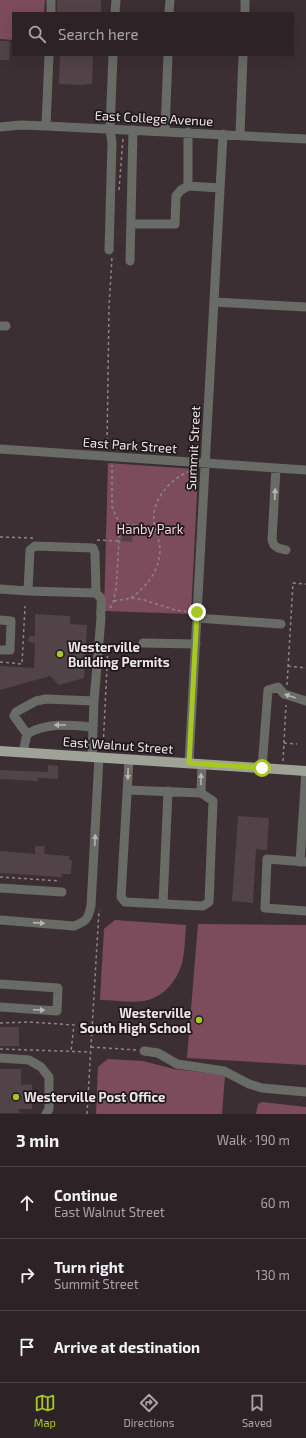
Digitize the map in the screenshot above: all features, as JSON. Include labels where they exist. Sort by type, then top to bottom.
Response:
[{"type":"main road","name":"East Walnut Street","points":[[0,751],[95,756],[306,771]]},
{"type":"street","points":[[51,0],[51,12]]},
{"type":"street","points":[[115,12],[116,0]]},
{"type":"street","points":[[170,0],[170,12]]},
{"type":"street","points":[[245,0],[245,12]]},
{"type":"street","points":[[46,126],[49,56]]},
{"type":"street","points":[[109,250],[112,143],[110,129],[113,56]]},
{"type":"street","points":[[166,131],[168,56]]},
{"type":"street","points":[[240,135],[243,56]]},
{"type":"street","name":"East College Avenue","points":[[0,127],[21,125],[306,138]]},
{"type":"street","points":[[130,261],[133,130]]},
{"type":"street","points":[[188,132],[188,186]]},
{"type":"street","name":"Summit Street","points":[[189,763],[196,644],[195,615],[205,463],[222,134]]},
{"type":"street","points":[[131,224],[174,224],[176,196],[180,190],[188,186],[220,188]]},
{"type":"street","points":[[214,302],[306,307]]},
{"type":"street","name":"East Park Street","points":[[0,449],[306,470]]},
{"type":"street","points":[[276,468],[272,540],[274,545],[278,548],[286,550]]},
{"type":"street","points":[[28,591],[30,550],[35,546],[92,548],[95,553],[96,593]]},
{"type":"street","points":[[0,589],[96,593],[101,598],[102,603],[100,608],[101,618],[94,701],[93,727],[95,756],[92,898],[89,915],[84,922],[74,926],[0,920]]},
{"type":"street","points":[[195,615],[281,624]]},
{"type":"street","points":[[0,620],[11,621],[10,650],[0,650]]},
{"type":"street","points":[[143,643],[196,644]]},
{"type":"street","points":[[262,768],[268,690],[283,687],[284,694],[306,701]]},
{"type":"street","points":[[27,734],[14,716],[16,712],[36,701],[94,701]]},
{"type":"street","points":[[23,752],[27,734],[34,730],[51,725],[93,727]]},
{"type":"street","points":[[128,790],[201,793],[213,801],[209,902],[203,906],[126,902],[121,897],[129,759]]},
{"type":"street","points":[[201,793],[202,764]]},
{"type":"street","points":[[306,771],[303,862],[267,859],[264,908],[306,911]]},
{"type":"street","points":[[163,904],[168,791]]},
{"type":"street","points":[[0,888],[62,892]]},
{"type":"street","points":[[0,984],[58,988],[58,998],[57,1011],[0,1008]]},
{"type":"street","points":[[144,1051],[158,1053],[177,1064],[224,1071],[256,1086],[306,1092]]},
{"type":"street","points":[[0,1058],[29,1060],[41,1067],[49,1077],[50,1110],[46,1114]]},
{"type":"path","points":[[131,598],[146,586],[153,576],[158,564],[160,549],[154,522],[155,511],[159,499],[164,490],[175,479],[193,470]]},
{"type":"path","points":[[120,524],[137,525]]},
{"type":"path","points":[[283,687],[288,666],[293,583],[306,584]]},
{"type":"path","points":[[114,601],[131,598],[146,600],[195,615]]},
{"type":"path","points":[[0,662],[22,664],[25,606]]},
{"type":"path","points":[[288,666],[306,668]]},
{"type":"path","points":[[283,761],[286,705]]},
{"type":"path","points":[[284,743],[297,744]]},
{"type":"path","points":[[0,877],[60,881]]},
{"type":"path","points":[[0,1023],[29,1022],[74,1025],[71,1052]]},
{"type":"path","points":[[91,1047],[144,1051]]},
{"type":"path","points":[[0,1049],[91,1052]]},
{"type":"green space","points":[[0,0],[45,0],[44,12],[12,12],[12,40],[0,39]]},
{"type":"green space","name":"Hanby Park","points":[[108,463],[194,469],[198,473],[191,614],[104,611]]},
{"type":"green space","points":[[115,920],[186,925],[184,955],[178,974],[164,992],[158,996],[138,1002],[100,1000],[104,929]]},
{"type":"green space","points":[[198,924],[306,925],[306,1065],[187,1058]]},
{"type":"green space","points":[[108,1059],[143,1061],[174,1069],[225,1075],[222,1114],[96,1114],[98,1067]]},
{"type":"green space","points":[[262,1102],[306,1107],[306,1114],[256,1114],[258,1104]]},
{"type":"building","points":[[57,0],[101,0],[101,12],[57,12]]},
{"type":"building","points":[[0,41],[10,41],[9,60],[0,60]]},
{"type":"building","points":[[60,56],[93,56],[92,84],[59,84]]},
{"type":"building","points":[[123,525],[134,526],[132,542],[121,541]]},
{"type":"building","name":"Westerville Building Permits","points":[[35,614],[70,616],[70,624],[87,625],[84,678],[59,685],[50,676],[0,690],[0,666],[34,668],[35,643],[29,642],[28,640],[30,636],[35,636]]},
{"type":"building","points":[[48,765],[58,766],[58,779],[38,778],[38,781],[0,779],[0,770],[48,772]]},
{"type":"building","points":[[238,816],[269,818],[267,850],[256,849],[253,903],[232,901]]},
{"type":"building","points":[[35,846],[45,846],[44,854],[69,856],[69,859],[72,860],[71,874],[62,874],[62,877],[0,873],[0,851],[35,854]]},
{"type":"building","points":[[0,1027],[19,1027],[19,1046],[0,1046]]},
{"type":"building","name":"Westerville Post Office","points":[[0,1069],[21,1069],[21,1085],[32,1084],[32,1109],[19,1109],[19,1113],[0,1113]]},
{"type":"place","name":"Westerville Building Permits","points":[[60,654]]},
{"type":"place","name":"Westerville South High School","points":[[199,1020]]},
{"type":"place","name":"Westerville Post Office","points":[[16,1097]]},
{"type":"route","points":[[197,612],[189,763],[262,768]]}]
